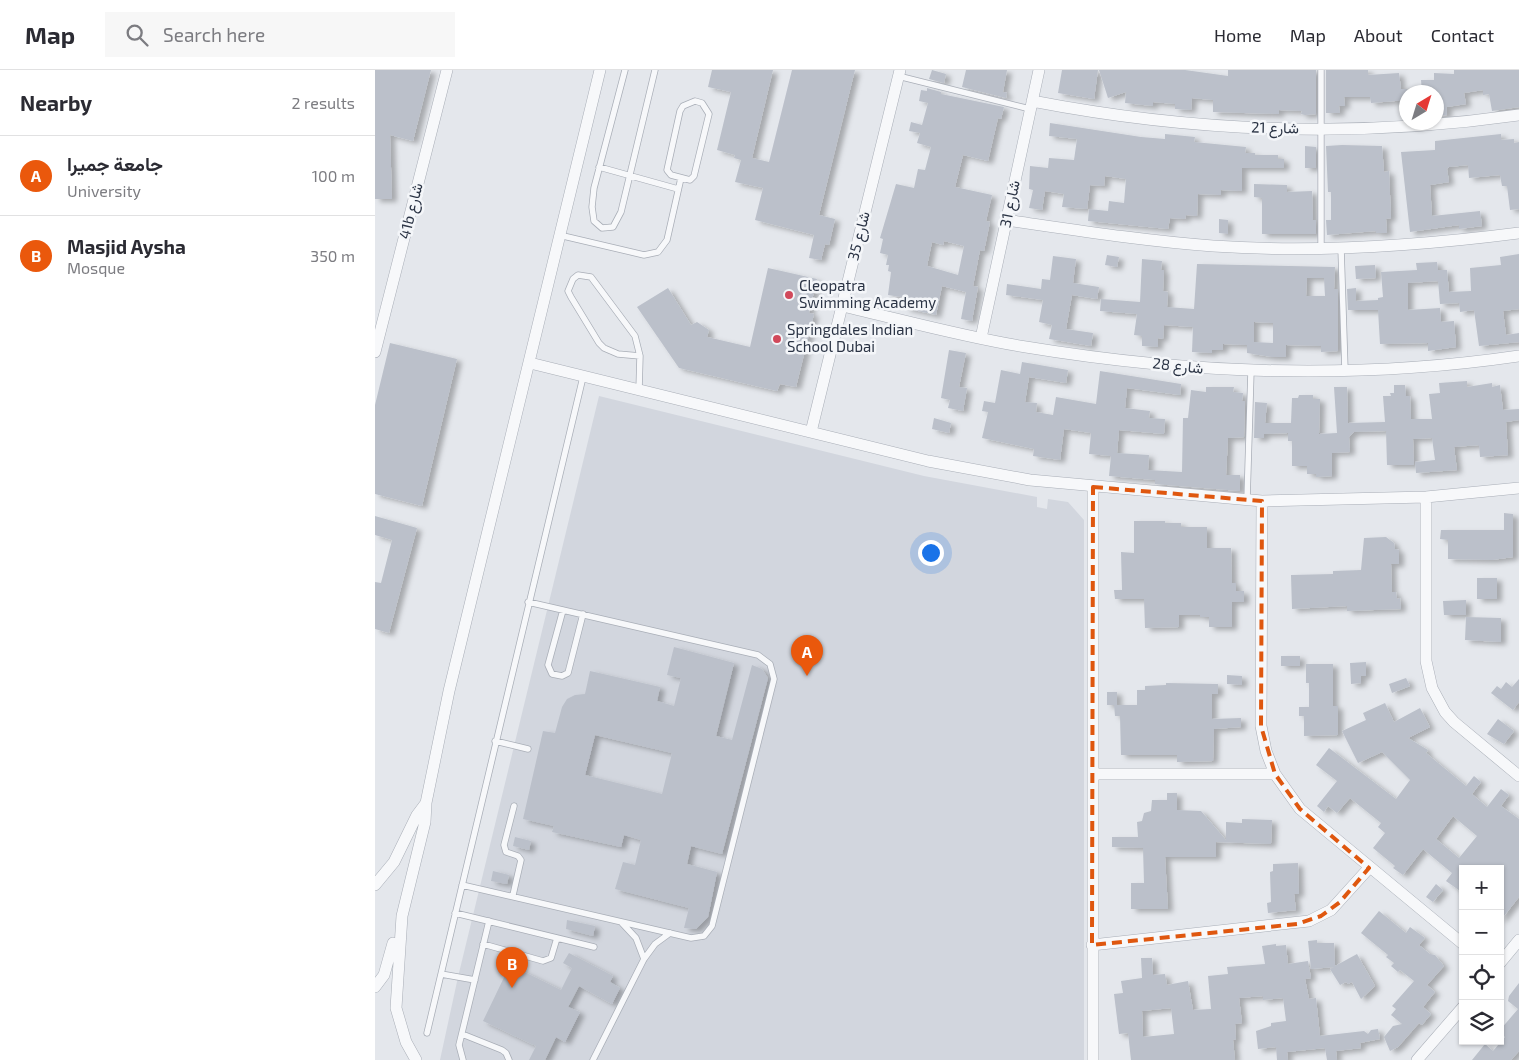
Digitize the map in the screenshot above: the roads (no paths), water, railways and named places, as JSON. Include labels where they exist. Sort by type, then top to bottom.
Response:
[{"type":"street","name":"41b شارع","points":[[375,352],[447,70]]},
{"type":"street","points":[[416,1060],[406,1042],[396,1008],[401,925],[425,822],[426,803],[449,691],[530,362],[559,235],[601,70]]},
{"type":"street","name":"شارع 31","points":[[981,338],[1039,70]]},
{"type":"street","name":"شارع 35","points":[[811,432],[899,73]]},
{"type":"street","name":"شارع 21","points":[[1031,105],[1169,122],[1237,127],[1321,128],[1437,124],[1519,115]]},
{"type":"street","points":[[1006,220],[1175,243],[1215,246],[1341,248],[1433,243],[1519,233]]},
{"type":"street","name":"شارع 28","points":[[842,306],[981,338],[1116,359],[1251,371],[1345,370],[1464,363],[1519,356]]},
{"type":"street","points":[[530,362],[583,377],[962,468],[1030,480],[1262,501],[1426,497],[1519,488]]},
{"type":"street","points":[[1093,487],[1093,1060]]},
{"type":"street","points":[[1426,497],[1425,647],[1432,688],[1454,722],[1519,776]]},
{"type":"street","points":[[1262,501],[1261,726],[1266,752],[1275,774],[1299,808],[1459,941]]},
{"type":"street","points":[[1093,774],[1275,774]]},
{"type":"street","points":[[375,885],[394,862],[417,815],[426,803]]},
{"type":"street","points":[[1093,945],[1309,921],[1331,910],[1369,868]]},
{"type":"street","points":[[375,987],[384,975],[393,942],[401,925]]},
{"type":"street","points":[[1504,958],[1519,940]]},
{"type":"street","points":[[1417,1060],[1459,1012]]},
{"type":"lane","points":[[625,70],[599,167],[592,207],[594,221],[602,228],[613,227],[616,223],[655,70]]},
{"type":"lane","points":[[1321,70],[1321,248]]},
{"type":"lane","points":[[899,73],[1031,105]]},
{"type":"lane","points":[[695,101],[706,108],[708,121],[694,178],[691,180],[681,178],[669,175],[667,170],[680,112],[689,102],[695,101]]},
{"type":"lane","points":[[599,167],[678,189]]},
{"type":"lane","points":[[559,235],[651,255],[663,247],[667,240],[681,178]]},
{"type":"lane","points":[[1341,248],[1345,370]]},
{"type":"lane","points":[[639,390],[641,356],[630,326],[595,282],[585,275],[573,279],[568,291],[599,343],[611,352],[641,356]]},
{"type":"lane","points":[[1247,500],[1251,371]]},
{"type":"lane","points":[[427,1032],[583,377]]},
{"type":"lane","points":[[462,884],[698,939],[709,932],[712,926],[771,688],[773,671],[770,664],[758,655],[528,602]]},
{"type":"lane","points":[[563,610],[548,665],[552,674],[565,676],[568,673],[583,614]]},
{"type":"lane","points":[[495,741],[528,749]]},
{"type":"lane","points":[[513,895],[521,860],[518,856],[506,852],[504,845],[514,806]]},
{"type":"lane","points":[[455,913],[594,947]]},
{"type":"lane","points":[[463,1060],[459,1045],[489,921]]},
{"type":"lane","points":[[622,922],[636,938],[644,959]]},
{"type":"lane","points":[[593,1060],[644,959],[655,944],[669,933]]},
{"type":"lane","points":[[483,944],[543,961],[551,958],[557,938]]},
{"type":"lane","points":[[441,974],[475,980]]},
{"type":"lane","points":[[462,1034],[502,1050],[506,1053],[509,1060]]},
{"type":"place","name":"Cleopatra Swimming Academy","points":[[789,295]]},
{"type":"place","name":"Springdales Indian School Dubai","points":[[777,339]]},
{"type":"place","name":"جامعة جميرا","points":[[807,676]]},
{"type":"place","name":"Masjid Aysha","points":[[512,988]]}]
